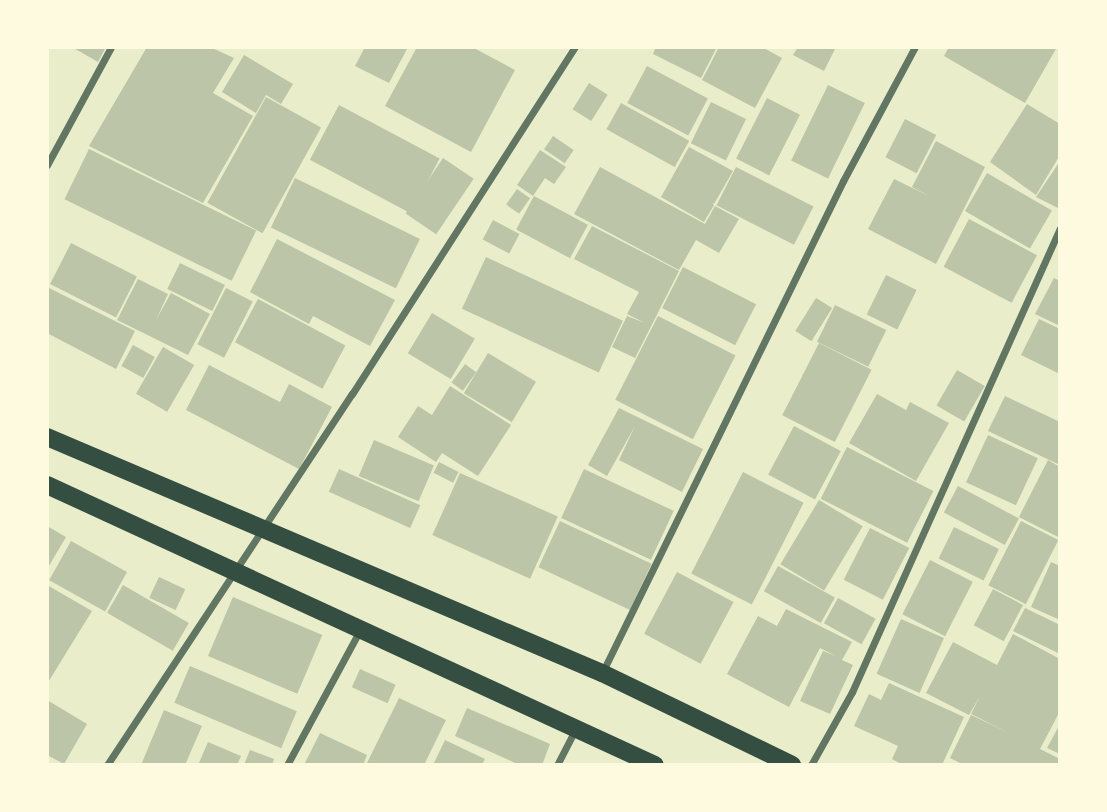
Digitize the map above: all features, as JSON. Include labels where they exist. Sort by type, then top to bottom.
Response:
[{"type":"main road","points":[[47,437],[601,673],[792,765]]},
{"type":"main road","points":[[47,485],[361,627],[655,765]]},
{"type":"street","points":[[47,165],[111,47]]},
{"type":"street","points":[[107,765],[234,570],[263,531],[575,47]]},
{"type":"street","points":[[601,673],[843,181],[915,47]]},
{"type":"street","points":[[811,765],[858,680],[1060,228]]},
{"type":"street","points":[[287,765],[361,627]]},
{"type":"street","points":[[557,765],[576,728]]},
{"type":"building","points":[[72,47],[106,47],[98,62]]},
{"type":"building","points":[[147,47],[210,47],[234,58],[213,93],[253,116],[203,203],[89,146]]},
{"type":"building","points":[[365,47],[408,47],[389,83],[355,66]]},
{"type":"building","points":[[417,47],[472,47],[515,70],[471,152],[385,106]]},
{"type":"building","points":[[656,47],[717,47],[701,78],[653,54]]},
{"type":"building","points":[[719,47],[762,47],[782,58],[755,108],[702,80]]},
{"type":"building","points":[[798,47],[836,47],[824,71],[793,55]]},
{"type":"building","points":[[949,47],[1057,47],[1025,103],[944,56]]},
{"type":"building","points":[[244,55],[293,84],[281,104],[266,95],[256,113],[222,92]]},
{"type":"building","points":[[647,66],[708,98],[688,135],[627,103]]},
{"type":"building","points":[[589,83],[608,95],[591,121],[573,109]]},
{"type":"building","points":[[828,85],[865,103],[828,178],[791,160]]},
{"type":"building","points":[[266,97],[321,128],[262,233],[207,203]]},
{"type":"building","points":[[767,98],[800,115],[769,175],[736,159]]},
{"type":"building","points":[[711,102],[746,119],[726,160],[691,143]]},
{"type":"building","points":[[621,103],[689,141],[675,167],[606,129]]},
{"type":"building","points":[[1027,104],[1060,124],[1060,155],[1036,195],[990,162]]},
{"type":"building","points":[[339,105],[440,159],[411,213],[310,160]]},
{"type":"building","points":[[905,119],[936,135],[917,173],[885,157]]},
{"type":"building","points":[[553,136],[574,150],[565,163],[544,149]]},
{"type":"building","points":[[936,141],[985,167],[936,264],[868,229],[894,179],[931,197],[912,187]]},
{"type":"building","points":[[689,147],[733,171],[714,204],[712,203],[714,205],[704,222],[661,197]]},
{"type":"building","points":[[89,149],[256,231],[232,281],[64,199]]},
{"type":"building","points":[[540,150],[566,167],[554,184],[545,178],[533,196],[517,185]]},
{"type":"building","points":[[443,158],[474,179],[436,234],[406,214]]},
{"type":"building","points":[[1060,161],[1060,209],[1036,197]]},
{"type":"building","points":[[600,167],[705,224],[715,206],[739,219],[719,253],[696,240],[679,270],[574,214]]},
{"type":"building","points":[[736,167],[814,206],[794,245],[716,205]]},
{"type":"building","points":[[987,173],[1052,210],[1030,249],[965,211]]},
{"type":"building","points":[[295,178],[420,239],[396,288],[271,227]]},
{"type":"building","points":[[517,189],[530,198],[519,214],[506,205]]},
{"type":"building","points":[[534,196],[588,225],[570,258],[516,230]]},
{"type":"building","points":[[969,219],[1037,255],[1012,303],[944,267]]},
{"type":"building","points":[[493,220],[519,234],[509,254],[483,239]]},
{"type":"building","points":[[592,226],[679,271],[635,358],[612,347],[627,316],[645,323],[627,314],[639,292],[574,259]]},
{"type":"building","points":[[277,239],[395,300],[370,346],[313,316],[309,324],[250,292]]},
{"type":"building","points":[[71,243],[137,277],[116,318],[50,284]]},
{"type":"building","points":[[486,257],[623,321],[599,372],[462,309]]},
{"type":"building","points":[[180,263],[225,285],[212,311],[167,289]]},
{"type":"building","points":[[683,267],[756,304],[735,345],[662,308]]},
{"type":"building","points":[[886,275],[917,290],[897,329],[867,315]]},
{"type":"building","points":[[1054,278],[1060,281],[1060,326],[1035,314]]},
{"type":"building","points":[[138,279],[168,294],[156,320],[171,293],[210,314],[188,355],[117,320]]},
{"type":"building","points":[[47,287],[135,331],[116,369],[47,333]]},
{"type":"building","points":[[226,288],[253,302],[224,358],[197,344]]},
{"type":"building","points":[[816,298],[832,308],[811,341],[795,331]]},
{"type":"building","points":[[258,299],[345,345],[322,389],[235,342]]},
{"type":"building","points":[[835,305],[886,330],[868,367],[817,342]]},
{"type":"building","points":[[432,313],[475,339],[451,379],[408,353]]},
{"type":"building","points":[[658,316],[736,355],[693,439],[615,400]]},
{"type":"building","points":[[1039,319],[1060,329],[1060,374],[1021,355]]},
{"type":"building","points":[[819,343],[872,370],[835,442],[782,415]]},
{"type":"building","points":[[133,345],[155,357],[143,378],[121,366]]},
{"type":"building","points":[[163,347],[194,365],[167,412],[136,394]]},
{"type":"building","points":[[488,353],[536,382],[512,422],[464,393]]},
{"type":"building","points":[[465,364],[476,372],[463,391],[451,383]]},
{"type":"building","points":[[209,365],[280,402],[289,384],[332,407],[299,469],[186,410]]},
{"type":"building","points":[[957,370],[985,386],[964,422],[936,406]]},
{"type":"building","points":[[450,386],[511,425],[478,476],[442,453],[436,462],[398,437],[418,406],[432,415]]},
{"type":"building","points":[[877,394],[906,410],[910,402],[949,423],[916,481],[849,443]]},
{"type":"building","points":[[1005,396],[1060,422],[1060,465],[988,431]]},
{"type":"building","points":[[619,408],[703,449],[682,492],[619,460],[635,426],[607,476],[588,465]]},
{"type":"building","points":[[794,426],[841,451],[815,499],[768,475]]},
{"type":"building","points":[[988,435],[1038,458],[1016,505],[966,482]]},
{"type":"building","points":[[374,440],[434,465],[419,501],[359,476]]},
{"type":"building","points":[[847,447],[933,491],[907,543],[821,499]]},
{"type":"building","points":[[1048,460],[1060,467],[1058,537],[1019,517]]},
{"type":"building","points":[[439,462],[459,472],[453,483],[434,473]]},
{"type":"building","points":[[339,469],[420,505],[410,528],[329,492]]},
{"type":"building","points":[[584,469],[674,511],[651,560],[561,518]]},
{"type":"building","points":[[743,472],[804,503],[752,604],[691,574]]},
{"type":"building","points":[[460,473],[558,517],[530,579],[432,535]]},
{"type":"building","points":[[958,486],[1019,518],[1005,545],[944,512]]},
{"type":"building","points":[[819,500],[863,526],[824,591],[780,564]]},
{"type":"building","points":[[560,521],[652,564],[630,610],[538,567]]},
{"type":"building","points":[[1021,521],[1058,540],[1026,604],[988,585]]},
{"type":"building","points":[[47,526],[66,537],[47,569]]},
{"type":"building","points":[[954,527],[999,549],[984,580],[939,558]]},
{"type":"building","points":[[870,528],[909,548],[883,600],[844,580]]},
{"type":"building","points":[[71,541],[127,572],[105,611],[49,580]]},
{"type":"building","points":[[930,560],[973,582],[945,636],[902,614]]},
{"type":"building","points":[[1051,562],[1060,566],[1060,620],[1031,607]]},
{"type":"building","points":[[778,566],[835,598],[821,623],[764,591]]},
{"type":"building","points":[[677,572],[734,602],[701,664],[644,634]]},
{"type":"building","points":[[159,577],[185,589],[176,610],[149,598]]},
{"type":"building","points":[[47,585],[92,611],[47,684]]},
{"type":"building","points":[[123,585],[189,623],[173,651],[107,613]]},
{"type":"building","points":[[993,589],[1023,605],[1004,641],[974,625]]},
{"type":"building","points":[[233,597],[322,635],[297,694],[208,656]]},
{"type":"building","points":[[838,598],[876,619],[862,644],[824,623]]},
{"type":"building","points":[[1025,608],[1060,625],[1060,654],[1013,631]]},
{"type":"building","points":[[786,609],[852,642],[842,660],[853,665],[830,714],[800,701],[823,651],[836,656],[820,648],[789,707],[727,674],[758,616],[777,626]]},
{"type":"building","points":[[901,619],[944,638],[920,693],[877,674]]},
{"type":"building","points":[[1013,634],[1060,659],[1060,711],[1040,749],[1060,759],[1060,765],[964,765],[950,758],[971,715],[1009,733],[971,714],[980,696],[969,715],[926,693],[953,642],[997,665]]},
{"type":"building","points":[[190,666],[297,711],[281,748],[174,703]]},
{"type":"building","points":[[360,669],[396,685],[387,703],[352,687]]},
{"type":"building","points":[[889,683],[964,717],[942,765],[903,765],[892,759],[898,746],[854,726],[869,694],[881,700]]},
{"type":"building","points":[[399,698],[446,720],[424,765],[366,765]]},
{"type":"building","points":[[47,700],[87,724],[64,764],[47,755]]},
{"type":"building","points":[[467,708],[550,744],[542,765],[520,765],[455,736]]},
{"type":"building","points":[[164,710],[202,726],[185,765],[141,765]]},
{"type":"building","points":[[1060,724],[1060,754],[1047,748]]},
{"type":"building","points":[[320,733],[367,755],[363,765],[304,765]]},
{"type":"building","points":[[445,740],[485,759],[482,765],[433,765]]},
{"type":"building","points":[[208,742],[241,756],[237,765],[198,765]]},
{"type":"building","points":[[250,750],[274,759],[272,765],[244,765]]}]
